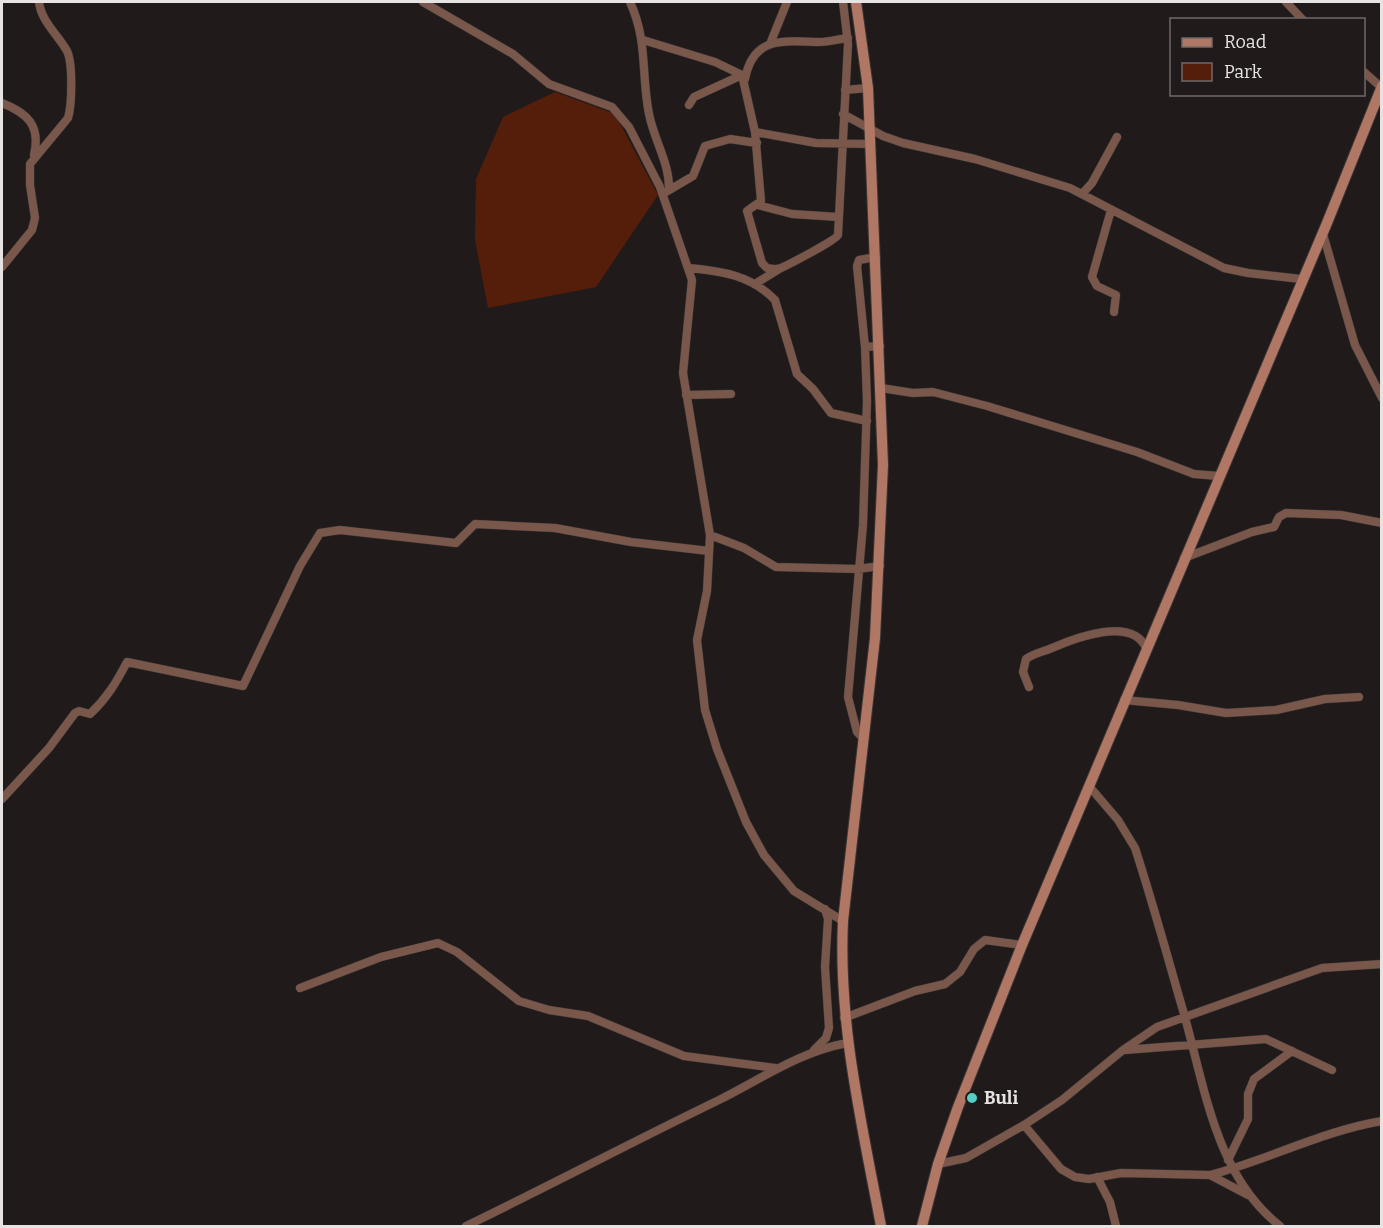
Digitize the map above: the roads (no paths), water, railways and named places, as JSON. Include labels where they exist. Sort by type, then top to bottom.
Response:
[{"type":"main road","points":[[856,2],[868,88],[880,346],[880,566],[864,739],[843,921],[841,963],[847,1043],[881,1227]]},
{"type":"main road","points":[[922,1227],[938,1164],[1022,945],[1322,233],[1381,87]]},
{"type":"street","points":[[34,156],[68,118],[71,109],[68,55],[44,18],[39,2]]},
{"type":"street","points":[[423,2],[513,54],[549,84],[612,107],[629,128],[666,192],[692,280],[683,373],[710,535],[707,591],[698,640],[700,681],[711,732],[746,822],[764,855],[794,891],[843,921]]},
{"type":"street","points":[[630,2],[643,40],[650,116],[666,168],[666,192]]},
{"type":"street","points":[[770,44],[787,2]]},
{"type":"street","points":[[755,284],[836,238],[848,38],[843,2]]},
{"type":"street","points":[[1286,2],[1301,18]]},
{"type":"street","points":[[780,268],[767,268],[762,263],[750,227],[747,211],[761,201],[757,143],[743,77],[756,51],[770,44],[848,38]]},
{"type":"street","points":[[643,40],[715,62],[743,77]]},
{"type":"street","points":[[1365,73],[1381,87]]},
{"type":"street","points":[[689,105],[694,97],[743,77]]},
{"type":"street","points":[[845,90],[868,88]]},
{"type":"street","points":[[2,103],[33,122],[37,143],[29,174],[34,218],[32,230],[2,267]]},
{"type":"street","points":[[843,114],[883,136],[903,143],[985,161],[1035,176],[1082,194],[1224,268],[1301,279]]},
{"type":"street","points":[[755,132],[841,145],[871,144]]},
{"type":"street","points":[[1082,194],[1092,183],[1117,137]]},
{"type":"street","points":[[666,192],[693,176],[705,146],[730,139],[757,143]]},
{"type":"street","points":[[758,205],[792,214],[838,217]]},
{"type":"street","points":[[1111,210],[1092,277],[1097,286],[1116,296],[1113,312]]},
{"type":"street","points":[[1322,233],[1356,345],[1382,398]]},
{"type":"street","points":[[864,739],[857,732],[848,697],[863,525],[867,421],[865,347],[857,266],[859,260],[876,257]]},
{"type":"street","points":[[689,268],[724,271],[755,284],[775,300],[797,374],[813,389],[831,413],[867,421]]},
{"type":"street","points":[[865,347],[880,346]]},
{"type":"street","points":[[881,388],[913,393],[933,392],[987,406],[1137,452],[1194,474],[1219,476]]},
{"type":"street","points":[[686,395],[731,394]]},
{"type":"street","points":[[1184,558],[1252,532],[1274,527],[1286,513],[1341,515],[1382,523]]},
{"type":"street","points":[[2,799],[49,748],[75,713],[79,711],[90,714],[114,689],[127,662],[149,669],[243,686],[300,566],[320,534],[340,530],[456,543],[474,524],[555,528],[631,542],[710,551]]},
{"type":"street","points":[[710,535],[744,548],[776,567],[858,569],[880,566]]},
{"type":"street","points":[[1029,687],[1023,672],[1026,659],[1075,638],[1123,632],[1140,638],[1146,648]]},
{"type":"street","points":[[1124,700],[1178,705],[1226,713],[1276,710],[1325,699],[1359,697]]},
{"type":"street","points":[[1089,786],[1118,820],[1135,848],[1185,1016],[1209,1107],[1229,1158],[1249,1196],[1280,1227]]},
{"type":"street","points":[[814,1050],[826,1038],[829,1028],[825,967],[828,919],[824,908]]},
{"type":"street","points":[[844,1018],[915,991],[945,984],[960,972],[974,949],[985,940],[1022,945]]},
{"type":"street","points":[[300,988],[381,957],[438,943],[457,952],[519,1000],[596,1018],[684,1056],[775,1068]]},
{"type":"street","points":[[938,1164],[966,1158],[1024,1125],[1062,1100],[1148,1032],[1185,1016],[1322,968],[1382,964]]},
{"type":"street","points":[[1123,1050],[1192,1047],[1237,1043],[1253,1038],[1266,1039],[1332,1070]]},
{"type":"street","points":[[466,1227],[723,1098],[775,1068],[814,1050],[847,1043]]},
{"type":"street","points":[[1219,1173],[1225,1169],[1248,1119],[1247,1103],[1254,1079],[1292,1052]]},
{"type":"street","points":[[1024,1125],[1061,1169],[1083,1179],[1121,1173],[1210,1175],[1234,1169],[1330,1133],[1382,1121]]},
{"type":"street","points":[[1210,1175],[1249,1196]]},
{"type":"street","points":[[1097,1177],[1110,1202],[1116,1227]]},
{"type":"place","name":"Buli","points":[[972,1098]]}]
